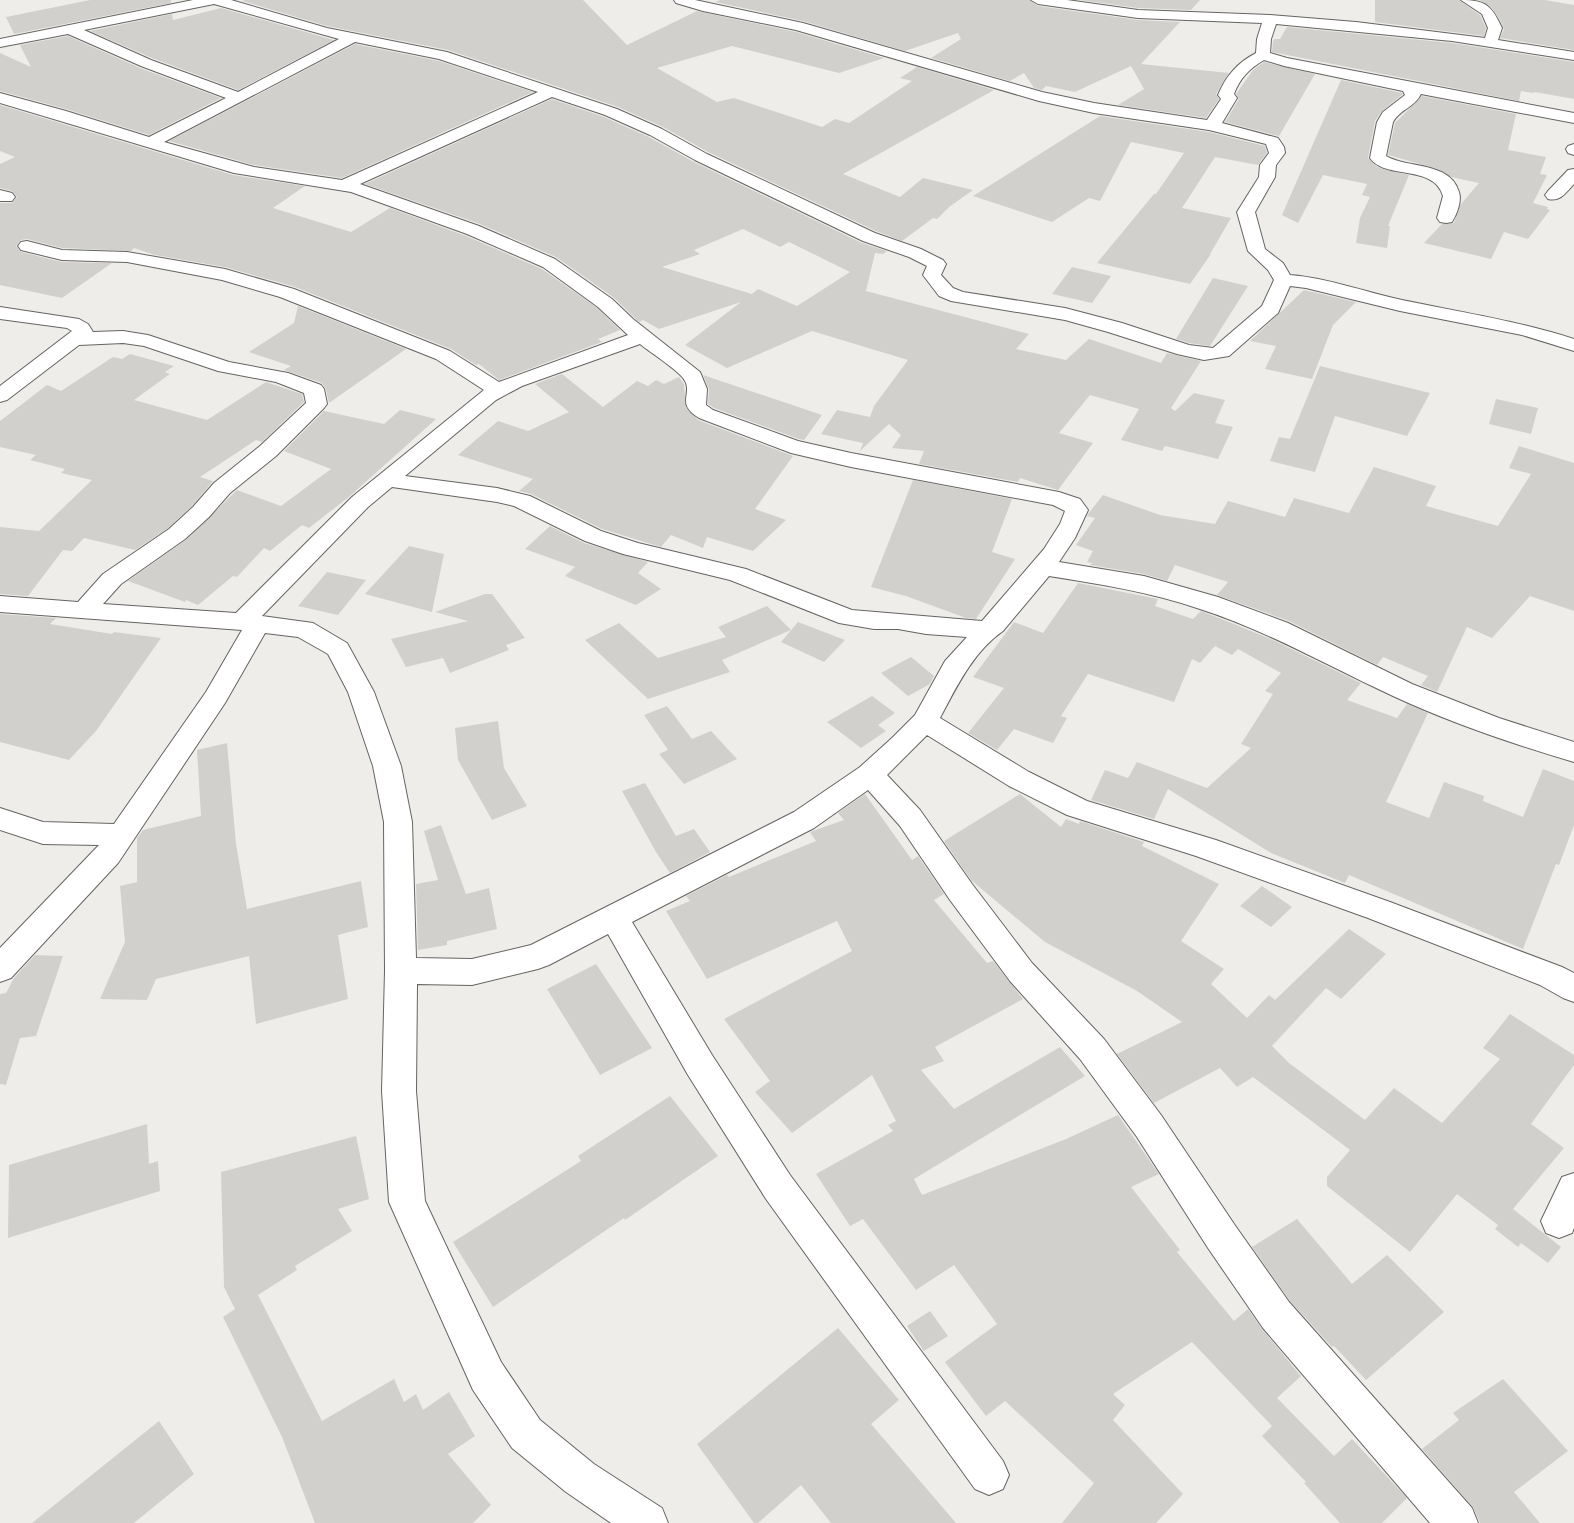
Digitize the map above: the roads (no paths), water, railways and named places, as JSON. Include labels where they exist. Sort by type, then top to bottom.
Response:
[{"type":"street","points":[[0,43],[208,0],[325,32],[442,55],[610,112],[656,132],[701,157],[869,237],[915,253],[937,264],[932,275],[946,292],[958,297],[1050,311],[1108,325],[1163,344],[1195,352],[1222,352],[1271,309],[1283,280]]},
{"type":"street","points":[[681,0],[703,7],[798,26],[1039,96],[1094,108],[1210,124],[1272,141],[1276,146],[1277,153],[1268,166],[1267,177],[1246,212],[1258,251],[1276,267],[1283,280]]},
{"type":"street","points":[[1038,0],[1133,14],[1270,20],[1365,27],[1574,56]]},
{"type":"street","points":[[1133,14],[1146,0]]},
{"type":"street","points":[[1468,0],[1488,12],[1495,28],[1490,43]]},
{"type":"street","points":[[1263,55],[1264,39],[1270,20]]},
{"type":"street","points":[[69,29],[137,59],[239,98]]},
{"type":"street","points":[[151,142],[352,38]]},
{"type":"street","points":[[1210,124],[1216,121],[1229,98],[1226,95],[1230,86],[1243,67],[1263,55],[1284,62],[1574,118]]},
{"type":"street","points":[[1408,87],[1413,94],[1412,97],[1389,115],[1385,122],[1378,158],[1383,162],[1431,174],[1442,179],[1449,187],[1452,196],[1446,218]]},
{"type":"street","points":[[344,185],[551,92]]},
{"type":"street","points":[[0,98],[46,109],[242,170],[344,185],[473,230],[549,263],[605,303],[693,376],[697,388],[695,403],[697,409],[706,414],[791,446],[851,460],[1060,499],[1072,504],[1077,510],[1074,520],[1057,547],[994,625],[987,630],[954,667],[925,721],[870,774],[804,820],[538,956],[472,972],[401,971]]},
{"type":"street","points":[[1554,195],[1574,174]]},
{"type":"street","points":[[28,246],[62,255],[118,257],[225,275],[287,293],[443,355],[500,391]]},
{"type":"street","points":[[1283,280],[1306,282],[1400,305],[1526,330],[1574,345]]},
{"type":"street","points":[[0,313],[72,323],[84,332],[0,396]]},
{"type":"street","points":[[0,969],[108,854],[216,696],[250,623],[360,502],[489,396],[545,371],[644,336]]},
{"type":"street","points":[[76,338],[123,337],[148,341],[225,367],[263,373],[305,385],[314,389],[317,404],[268,451],[222,488],[201,512],[177,534],[112,579],[84,610]]},
{"type":"street","points":[[387,480],[522,501],[593,536],[631,549],[737,574],[848,617],[874,621],[898,620],[926,626],[987,630]]},
{"type":"street","points":[[1041,567],[1144,584],[1209,603],[1279,629],[1402,690],[1490,725],[1574,752]]},
{"type":"street","points":[[0,604],[250,623],[304,629],[338,649],[361,692],[387,766],[398,822],[401,971],[399,1091],[407,1202],[487,1376],[526,1434],[580,1478],[647,1523]]},
{"type":"street","points":[[925,721],[1019,780],[1077,808],[1206,848],[1379,910],[1551,976],[1574,989]]},
{"type":"street","points":[[870,774],[910,818],[961,892],[1021,972],[1092,1049],[1149,1126],[1221,1236],[1276,1315],[1457,1523]]},
{"type":"street","points":[[0,819],[43,832],[121,835]]},
{"type":"street","points":[[614,918],[700,1064],[778,1187],[989,1475]]},
{"type":"street","points":[[1559,1221],[1574,1189]]}]
